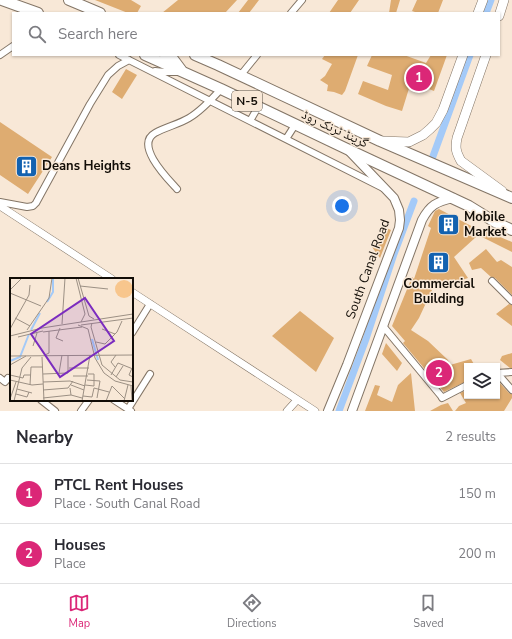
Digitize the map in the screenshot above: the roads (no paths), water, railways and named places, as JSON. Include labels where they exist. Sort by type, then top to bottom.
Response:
[{"type":"highway","points":[[2,0],[34,12]]},
{"type":"highway","points":[[69,0],[98,12]]},
{"type":"highway","name":"گرینڈ ٹرنک روڈ","points":[[147,56],[436,190],[448,199],[469,206],[495,222],[512,230]]},
{"type":"highway","points":[[167,56],[173,59],[183,72]]},
{"type":"highway","name":"گرینڈ ٹرنک روڈ","points":[[197,56],[380,141],[511,198]]},
{"type":"main road","points":[[478,12],[482,0]]},
{"type":"main road","points":[[500,13],[504,0]]},
{"type":"main road","points":[[380,141],[410,142],[423,135],[436,123],[443,110],[463,56]]},
{"type":"main road","points":[[486,56],[457,138],[457,155],[511,198]]},
{"type":"main road","name":"South Canal Road","points":[[328,411],[399,228],[400,220],[399,210],[394,198],[347,149]]},
{"type":"main road","points":[[352,411],[422,220],[434,204],[448,199]]},
{"type":"street","points":[[292,12],[302,0]]},
{"type":"street","points":[[0,55],[12,47]]},
{"type":"street","points":[[121,56],[388,191]]},
{"type":"street","points":[[240,76],[256,56]]},
{"type":"street","points":[[0,202],[27,207],[33,206],[36,203],[90,104],[108,75],[118,66],[129,60]]},
{"type":"street","points":[[151,71],[183,72]]},
{"type":"street","points":[[177,189],[157,166],[148,147],[149,140],[154,134],[189,118],[221,89]]},
{"type":"street","points":[[250,120],[258,107]]},
{"type":"street","points":[[286,139],[295,125]]},
{"type":"street","points":[[0,206],[109,278]]},
{"type":"street","points":[[492,282],[512,301]]},
{"type":"street","points":[[133,293],[315,411]]},
{"type":"street","points":[[133,331],[150,304]]},
{"type":"street","points":[[383,326],[442,398],[464,387]]},
{"type":"street","points":[[500,373],[512,372]]},
{"type":"street","points":[[116,401],[129,410],[150,374]]},
{"type":"street","points":[[500,376],[512,390]]},
{"type":"street","points":[[0,378],[5,382],[10,377]]},
{"type":"street","points":[[287,411],[297,400]]},
{"type":"street","points":[[42,401],[55,411]]},
{"type":"street","points":[[81,411],[88,401]]},
{"type":"waterway","points":[[486,12],[491,0]]},
{"type":"waterway","points":[[432,159],[470,56]]},
{"type":"waterway","points":[[339,411],[366,339],[394,254],[414,201]]},
{"type":"place","name":"PTCL Rent Houses","points":[[419,78]]},
{"type":"place","name":"Deans Heights","points":[[26,166]]},
{"type":"place","name":"Mobile Market","points":[[449,224]]},
{"type":"place","name":"Commercial Building","points":[[439,262]]},
{"type":"place","name":"Houses","points":[[439,373]]}]
